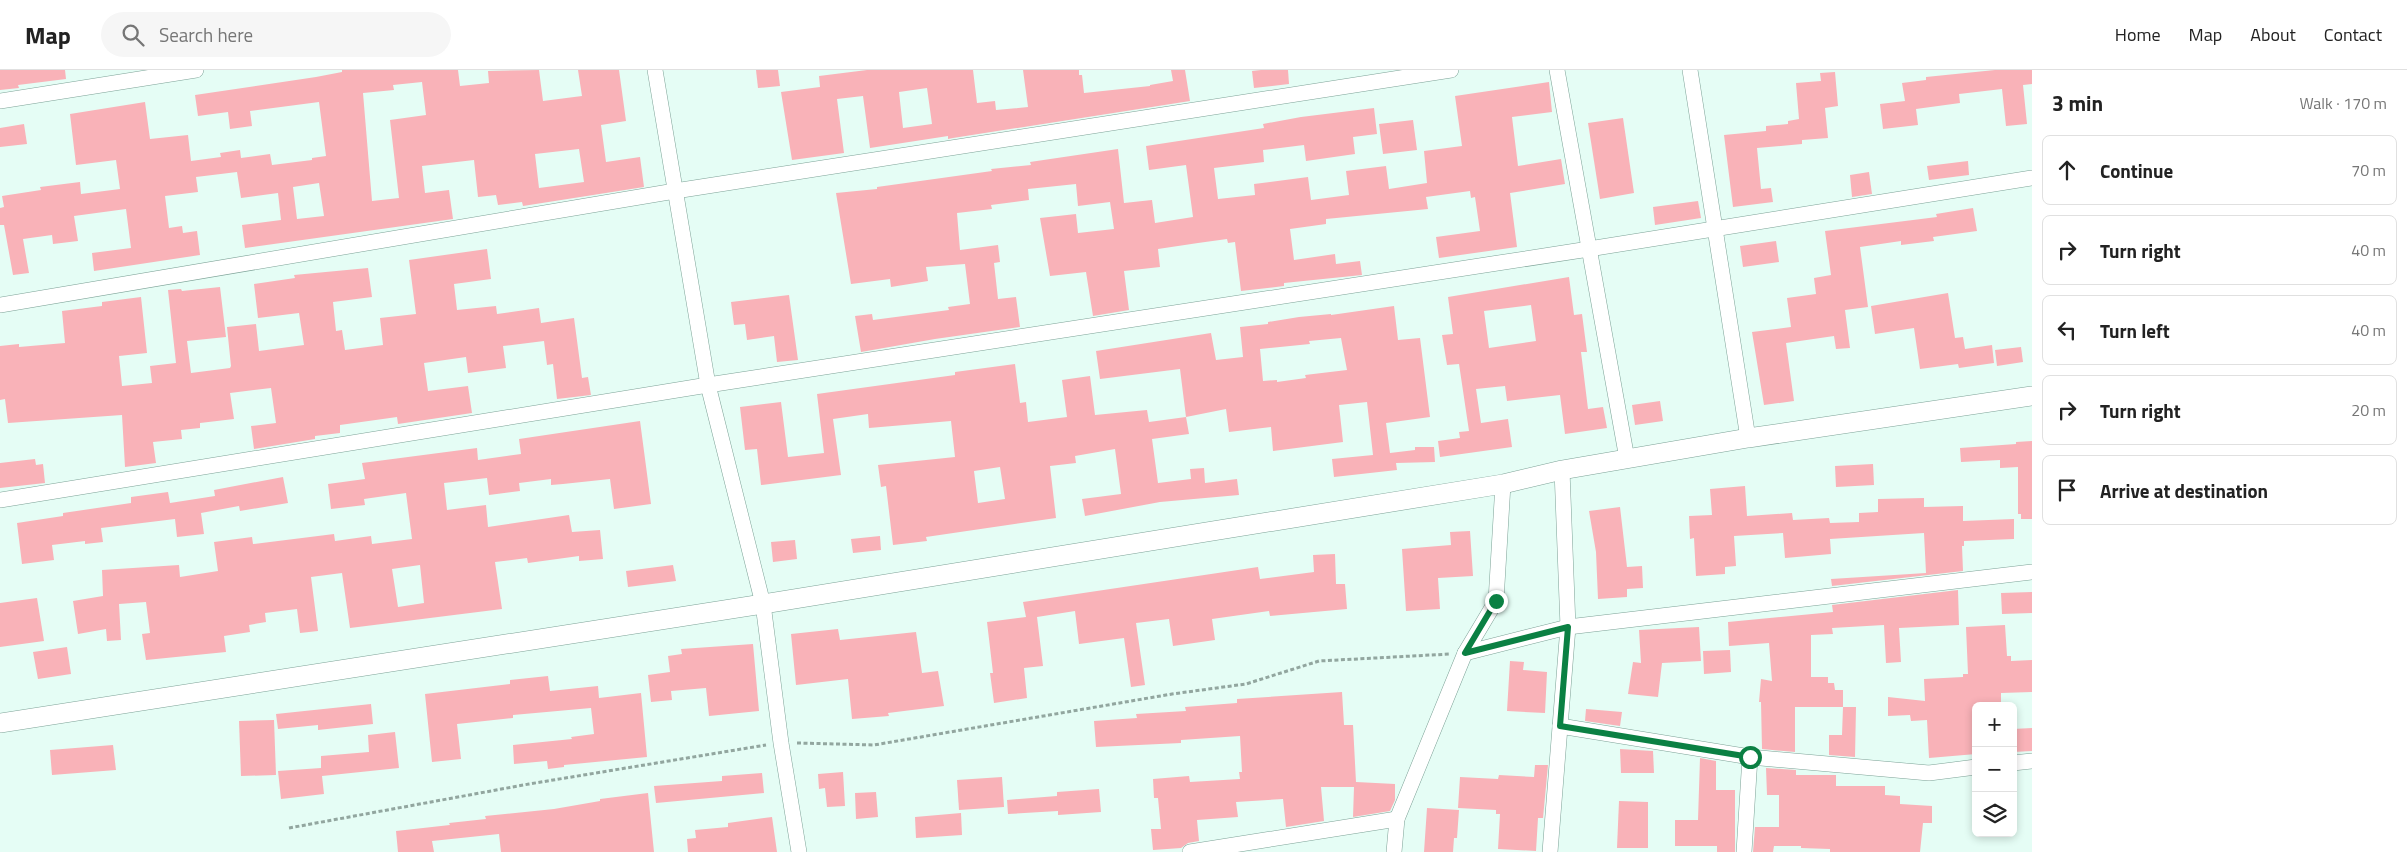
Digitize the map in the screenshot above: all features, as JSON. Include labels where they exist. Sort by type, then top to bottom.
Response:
[{"type":"street","points":[[0,101],[196,70]]},
{"type":"street","points":[[655,70],[708,386],[763,604],[781,743],[799,852]]},
{"type":"street","points":[[0,305],[675,191],[1451,70]]},
{"type":"street","points":[[1557,70],[1627,459]]},
{"type":"street","points":[[1690,70],[1748,438]]},
{"type":"street","points":[[0,500],[708,386],[2032,178]]},
{"type":"street","points":[[0,723],[763,604],[1503,484],[1562,470],[1748,438],[2032,396]]},
{"type":"street","points":[[1550,852],[1568,627],[1562,470]]},
{"type":"street","points":[[1394,852],[1397,819],[1465,653],[1496,601],[1503,484]]},
{"type":"street","points":[[1465,653],[1568,627],[2032,572]]},
{"type":"street","points":[[1560,726],[1750,757],[1929,773],[1972,768]]},
{"type":"street","points":[[1744,852],[1750,757]]},
{"type":"street","points":[[2017,763],[2032,761]]},
{"type":"street","points":[[1190,852],[1397,819]]},
{"type":"path","points":[[289,828],[529,784],[781,743],[874,746],[1172,694],[1246,684],[1320,661],[1465,653]]},
{"type":"building","points":[[0,70],[65,70],[66,79],[18,85],[19,88],[0,90]]},
{"type":"building","points":[[342,70],[458,70],[460,86],[489,83],[488,71],[539,70],[543,101],[582,96],[578,70],[619,70],[626,121],[601,125],[606,162],[640,157],[644,187],[523,206],[522,202],[498,205],[496,195],[478,197],[474,160],[422,166],[425,193],[449,190],[453,219],[245,248],[242,225],[281,220],[278,193],[241,198],[237,172],[196,177],[198,192],[165,196],[169,228],[182,226],[183,233],[197,231],[200,255],[94,271],[92,253],[131,248],[126,209],[74,216],[78,241],[53,244],[52,235],[23,239],[29,273],[13,275],[4,225],[0,225],[0,208],[4,207],[2,196],[41,190],[40,187],[80,182],[81,194],[120,189],[116,160],[76,165],[70,114],[145,102],[150,139],[188,135],[191,161],[221,157],[220,153],[240,150],[241,158],[270,154],[272,165],[312,160],[312,158],[326,156],[319,102],[250,111],[252,126],[230,129],[228,112],[198,116],[195,95],[342,72]],"holes":[[[422,82],[426,115],[390,120],[399,198],[372,201],[363,93],[394,90],[393,85]],[[579,149],[584,182],[539,188],[535,154]],[[319,183],[324,216],[297,219],[293,187]]]},
{"type":"building","points":[[756,70],[778,70],[780,86],[758,88]]},
{"type":"building","points":[[867,70],[973,70],[977,103],[995,101],[996,110],[1028,107],[1023,70],[1079,70],[1079,75],[1082,75],[1084,93],[1150,86],[1173,81],[1171,70],[1185,70],[1190,101],[948,139],[948,136],[870,148],[863,96],[837,99],[844,153],[792,160],[781,92],[820,87],[819,76]],"holes":[[[927,88],[932,124],[903,128],[899,92]]]},
{"type":"building","points":[[1288,70],[1289,84],[1254,88],[1252,71]]},
{"type":"building","points":[[1995,70],[2032,70],[2032,84],[2023,85],[2027,124],[2006,126],[2002,89],[1959,94],[1960,103],[1916,109],[1918,125],[1883,129],[1880,104],[1905,101],[1902,83],[1926,80],[1926,77]]},
{"type":"building","points":[[1835,72],[1838,106],[1825,108],[1828,138],[1802,140],[1802,144],[1757,148],[1761,189],[1771,188],[1773,202],[1733,207],[1724,135],[1766,131],[1766,126],[1788,124],[1788,121],[1799,119],[1796,83],[1821,81],[1820,73]]},
{"type":"building","points":[[1549,82],[1552,112],[1512,117],[1518,166],[1561,159],[1565,184],[1510,193],[1517,247],[1439,258],[1436,237],[1480,231],[1475,197],[1471,198],[1470,191],[1426,197],[1428,209],[1326,219],[1326,224],[1290,229],[1294,260],[1335,254],[1336,264],[1360,261],[1362,275],[1284,283],[1284,286],[1241,291],[1235,242],[1228,243],[1227,239],[1158,249],[1160,267],[1124,271],[1129,310],[1093,316],[1086,272],[1050,276],[1040,218],[1076,214],[1078,233],[1114,229],[1110,202],[1078,206],[1076,184],[1028,189],[1029,200],[991,205],[992,209],[957,213],[960,250],[998,245],[1000,262],[994,263],[998,299],[1016,297],[1020,327],[861,352],[855,316],[872,314],[873,320],[949,310],[948,307],[970,304],[965,264],[926,267],[928,281],[891,287],[890,279],[851,284],[836,193],[877,189],[877,187],[992,171],[991,169],[1031,165],[1030,162],[1118,149],[1124,203],[1152,200],[1155,223],[1193,217],[1186,165],[1149,170],[1146,146],[1264,128],[1263,124],[1301,117],[1374,108],[1377,134],[1353,137],[1355,154],[1306,161],[1304,145],[1263,150],[1264,162],[1214,168],[1218,199],[1255,195],[1254,184],[1308,177],[1311,200],[1349,195],[1346,171],[1386,166],[1389,189],[1427,183],[1424,151],[1462,146],[1455,96]]},
{"type":"building","points":[[1623,118],[1634,193],[1600,199],[1588,123]]},
{"type":"building","points":[[1413,120],[1417,150],[1383,154],[1379,124]]},
{"type":"building","points":[[24,124],[27,144],[0,147],[0,128]]},
{"type":"building","points":[[1968,161],[1969,175],[1929,180],[1927,166]]},
{"type":"building","points":[[1869,172],[1872,194],[1852,197],[1850,175]]},
{"type":"building","points":[[1698,201],[1701,218],[1655,225],[1653,207]]},
{"type":"building","points":[[1973,208],[1977,231],[1933,237],[1934,241],[1901,245],[1901,241],[1860,247],[1868,307],[1845,310],[1850,348],[1836,349],[1834,336],[1786,343],[1794,401],[1764,405],[1752,332],[1791,327],[1787,298],[1816,294],[1814,278],[1831,275],[1825,231],[1937,217],[1936,214]]},
{"type":"building","points":[[1776,241],[1779,262],[1743,267],[1740,246]]},
{"type":"building","points":[[487,249],[491,279],[454,284],[457,310],[496,306],[497,314],[539,308],[541,323],[574,318],[582,378],[588,377],[591,395],[557,399],[553,364],[547,365],[544,341],[503,346],[506,368],[468,373],[466,357],[424,363],[428,391],[468,386],[472,413],[398,424],[397,417],[340,425],[340,433],[315,436],[315,439],[254,449],[251,426],[276,423],[271,388],[230,393],[234,419],[200,423],[200,428],[181,430],[182,439],[153,442],[156,463],[125,467],[122,415],[8,423],[5,399],[0,400],[0,346],[19,344],[19,347],[65,343],[62,311],[102,306],[102,302],[141,297],[147,353],[119,356],[122,386],[152,383],[150,366],[176,363],[168,290],[181,289],[182,291],[220,287],[226,337],[187,341],[191,373],[230,368],[227,327],[256,324],[259,351],[304,345],[299,313],[258,318],[254,284],[295,278],[294,275],[368,268],[372,297],[333,302],[336,331],[342,330],[345,350],[383,345],[380,318],[416,314],[409,260]]},
{"type":"building","points":[[1569,277],[1574,315],[1582,314],[1587,352],[1581,352],[1588,409],[1603,407],[1607,428],[1565,434],[1560,395],[1507,401],[1505,386],[1476,389],[1481,423],[1508,419],[1512,447],[1440,457],[1438,441],[1460,438],[1459,432],[1469,431],[1459,364],[1447,365],[1442,335],[1453,334],[1448,297]],"holes":[[[1531,305],[1536,341],[1489,348],[1484,311]]]},
{"type":"building","points":[[1948,293],[1955,338],[1963,337],[1965,349],[1992,345],[1994,363],[1959,368],[1958,364],[1920,369],[1914,328],[1875,334],[1871,306]]},
{"type":"building","points":[[789,295],[798,360],[777,362],[774,336],[747,340],[745,324],[734,325],[731,302]]},
{"type":"building","points":[[1394,306],[1398,340],[1420,338],[1430,417],[1386,423],[1390,453],[1415,450],[1415,447],[1434,447],[1435,462],[1396,463],[1397,470],[1334,477],[1332,459],[1373,455],[1367,402],[1339,405],[1343,442],[1273,451],[1271,427],[1229,432],[1226,409],[1186,417],[1180,369],[1100,379],[1096,351],[1211,333],[1216,360],[1243,357],[1240,327],[1268,324],[1268,322],[1299,317],[1331,315]],"holes":[[[1341,338],[1347,370],[1305,375],[1306,378],[1277,382],[1277,380],[1263,381],[1260,349],[1310,344],[1309,341]]]},
{"type":"building","points":[[2021,347],[2023,362],[1997,366],[1995,350]]},
{"type":"building","points":[[1015,364],[1020,403],[1026,402],[1028,422],[1067,417],[1062,380],[1090,376],[1095,415],[1147,410],[1149,422],[1186,417],[1189,434],[1152,439],[1158,483],[1191,479],[1190,469],[1204,468],[1205,483],[1237,479],[1239,495],[1160,502],[1085,516],[1082,499],[1121,494],[1115,449],[1075,456],[1076,463],[1050,466],[1056,518],[926,537],[927,541],[893,545],[886,486],[881,487],[878,465],[955,457],[951,421],[869,428],[868,414],[833,419],[841,475],[761,485],[757,449],[745,450],[740,407],[781,402],[788,457],[824,453],[817,394],[955,375],[955,372]],"holes":[[[1000,467],[1005,499],[978,503],[974,471]]]},
{"type":"building","points":[[1660,401],[1663,421],[1635,425],[1632,405]]},
{"type":"building","points":[[640,421],[651,504],[614,509],[610,479],[551,485],[551,479],[519,483],[520,491],[489,495],[487,478],[444,483],[447,510],[486,505],[488,527],[569,515],[572,532],[600,530],[603,559],[579,561],[579,556],[528,563],[527,558],[495,562],[502,609],[350,628],[342,573],[311,577],[318,631],[300,633],[297,609],[265,613],[266,622],[249,625],[250,632],[224,636],[226,652],[146,660],[142,634],[150,633],[146,602],[119,604],[121,640],[107,641],[106,629],[78,634],[73,601],[103,596],[102,570],[179,565],[180,577],[218,571],[214,542],[252,537],[253,544],[334,534],[335,541],[371,536],[372,544],[412,539],[406,493],[364,499],[365,505],[331,509],[328,484],[365,479],[362,463],[477,448],[478,460],[521,454],[519,439]],"holes":[[[420,565],[424,603],[398,607],[392,569]]]},
{"type":"building","points":[[2032,441],[2032,519],[2021,519],[2021,514],[2018,514],[2018,467],[2000,468],[2000,460],[1961,462],[1960,448]]},
{"type":"building","points":[[35,459],[36,465],[43,464],[45,483],[0,488],[0,463]]},
{"type":"building","points":[[1873,464],[1874,485],[1836,487],[1835,466]]},
{"type":"building","points":[[283,477],[288,503],[240,511],[239,506],[201,513],[204,534],[177,537],[175,519],[101,528],[103,542],[85,544],[85,541],[52,545],[54,560],[22,564],[17,523],[63,516],[63,513],[131,503],[131,497],[168,492],[170,503],[215,496],[214,490]]},
{"type":"building","points":[[1745,486],[1747,516],[1792,513],[1793,520],[1829,518],[1830,523],[1859,522],[1859,513],[1878,512],[1878,499],[1924,498],[1924,507],[1963,506],[1963,521],[2014,519],[2014,539],[1964,541],[1964,546],[1962,546],[1963,571],[1832,586],[1831,579],[1926,573],[1924,533],[1830,539],[1831,554],[1785,558],[1783,533],[1734,536],[1736,566],[1725,567],[1725,574],[1696,576],[1694,538],[1690,539],[1689,516],[1712,515],[1710,489]]},
{"type":"building","points":[[1620,507],[1627,567],[1642,566],[1643,588],[1627,589],[1627,597],[1598,599],[1596,552],[1589,511]]},
{"type":"building","points":[[1470,531],[1473,576],[1438,578],[1440,609],[1406,611],[1402,549],[1451,545],[1450,532]]},
{"type":"building","points":[[880,536],[881,550],[853,553],[851,539]]},
{"type":"building","points":[[795,540],[797,559],[773,562],[771,542]]},
{"type":"building","points":[[1335,554],[1336,584],[1345,584],[1347,609],[1270,616],[1269,611],[1212,619],[1215,640],[1173,646],[1169,619],[1136,623],[1145,685],[1131,687],[1124,638],[1079,644],[1075,611],[1037,617],[1043,666],[1024,668],[1027,698],[994,703],[990,673],[993,673],[987,622],[1026,617],[1023,602],[1258,567],[1260,579],[1314,572],[1313,555]]},
{"type":"building","points":[[673,565],[676,581],[628,587],[626,571]]},
{"type":"building","points":[[1958,590],[1959,625],[1899,628],[1901,662],[1886,663],[1884,625],[1832,628],[1833,634],[1811,635],[1811,677],[1828,677],[1828,683],[1834,683],[1835,690],[1843,690],[1843,707],[1795,707],[1795,752],[1762,749],[1761,702],[1759,702],[1761,679],[1772,681],[1769,643],[1729,646],[1728,622],[1833,612],[1832,605]]},
{"type":"building","points":[[2032,592],[2032,613],[2002,614],[2001,593]]},
{"type":"building","points":[[37,598],[44,641],[0,647],[0,603]]},
{"type":"building","points":[[2005,625],[2007,656],[2011,656],[2011,661],[2032,660],[2032,692],[2001,693],[2001,702],[1972,702],[1972,754],[1929,758],[1927,720],[1911,721],[1910,715],[1888,716],[1888,697],[1925,701],[1924,679],[1963,677],[1963,674],[1968,674],[1966,627]]},
{"type":"building","points":[[1699,627],[1701,661],[1662,663],[1658,697],[1628,694],[1633,662],[1641,663],[1639,630]]},
{"type":"building","points":[[838,629],[840,640],[916,632],[922,673],[938,671],[944,706],[888,713],[889,716],[852,719],[848,679],[796,685],[791,634]]},
{"type":"building","points":[[753,644],[759,711],[709,716],[706,688],[671,691],[672,700],[651,702],[648,675],[670,672],[668,656],[682,654],[681,649]]},
{"type":"building","points":[[67,647],[71,674],[38,679],[33,652]]},
{"type":"building","points":[[1730,650],[1731,672],[1704,674],[1703,651]]},
{"type":"building","points":[[1510,661],[1524,662],[1523,670],[1547,672],[1545,713],[1507,711]]},
{"type":"building","points":[[548,676],[550,691],[598,686],[599,698],[641,693],[647,757],[564,765],[564,767],[548,769],[547,761],[514,764],[513,745],[572,739],[571,737],[594,734],[591,708],[513,715],[513,718],[457,724],[461,759],[432,762],[425,694],[510,684],[510,680]]},
{"type":"building","points":[[1342,692],[1344,725],[1353,725],[1356,782],[1395,784],[1395,800],[1390,811],[1353,817],[1354,787],[1321,787],[1324,821],[1286,827],[1283,799],[1236,802],[1238,817],[1197,820],[1199,841],[1188,843],[1181,848],[1153,850],[1151,829],[1161,829],[1158,798],[1154,798],[1153,779],[1189,776],[1190,782],[1240,779],[1239,772],[1242,772],[1240,736],[1181,740],[1181,743],[1096,747],[1094,721],[1137,718],[1136,714],[1186,711],[1185,707],[1237,703],[1237,699]]},
{"type":"building","points":[[371,704],[373,724],[318,730],[318,725],[278,729],[276,714]]},
{"type":"building","points":[[1843,707],[1856,707],[1855,757],[1829,755],[1829,735],[1842,735]]},
{"type":"building","points":[[1586,709],[1622,712],[1620,726],[1585,721]]},
{"type":"building","points":[[274,720],[276,775],[241,776],[239,721]]},
{"type":"building","points":[[2032,728],[2032,751],[2017,752],[2017,729]]},
{"type":"building","points":[[395,732],[399,768],[322,776],[324,794],[281,799],[278,771],[321,768],[321,756],[369,752],[368,735]]},
{"type":"building","points":[[113,745],[116,770],[52,775],[50,750]]},
{"type":"building","points":[[1620,749],[1653,751],[1654,773],[1621,773]]},
{"type":"building","points":[[1700,758],[1716,761],[1716,790],[1735,790],[1735,852],[1717,852],[1717,846],[1675,846],[1675,820],[1698,820]]},
{"type":"building","points":[[1535,765],[1548,765],[1543,818],[1538,818],[1536,851],[1498,849],[1500,814],[1496,814],[1496,810],[1458,808],[1460,777],[1498,779],[1499,775],[1534,777]]},
{"type":"building","points":[[1766,768],[1796,770],[1796,775],[1836,775],[1836,786],[1885,786],[1885,795],[1900,796],[1900,804],[1932,806],[1932,823],[1923,823],[1920,852],[1830,852],[1830,849],[1774,846],[1773,852],[1753,852],[1755,827],[1779,827],[1779,795],[1767,795]]},
{"type":"building","points":[[843,772],[845,806],[827,807],[825,788],[819,789],[818,774]]},
{"type":"building","points":[[762,773],[764,793],[656,803],[654,786],[722,781],[722,776]]},
{"type":"building","points":[[1002,777],[1004,807],[959,810],[957,780]]},
{"type":"building","points":[[1099,789],[1101,812],[1058,815],[1058,811],[1008,814],[1007,800],[1057,796],[1057,792]]},
{"type":"building","points":[[876,792],[878,817],[856,819],[855,793]]},
{"type":"building","points":[[648,793],[654,852],[501,852],[499,834],[432,841],[434,852],[398,852],[396,831],[450,825],[449,823],[486,819],[485,816],[554,809],[600,801],[600,799]]},
{"type":"building","points":[[1619,801],[1648,802],[1648,848],[1617,848]]},
{"type":"building","points":[[1427,808],[1459,810],[1457,838],[1454,838],[1453,852],[1424,852]]},
{"type":"building","points":[[961,813],[962,835],[916,838],[915,817]]},
{"type":"building","points":[[772,817],[777,852],[688,852],[687,839],[696,838],[695,830],[728,827],[728,823]]},
{"type":"route","points":[[1496,601],[1465,653],[1568,627],[1560,726],[1750,757]]}]
